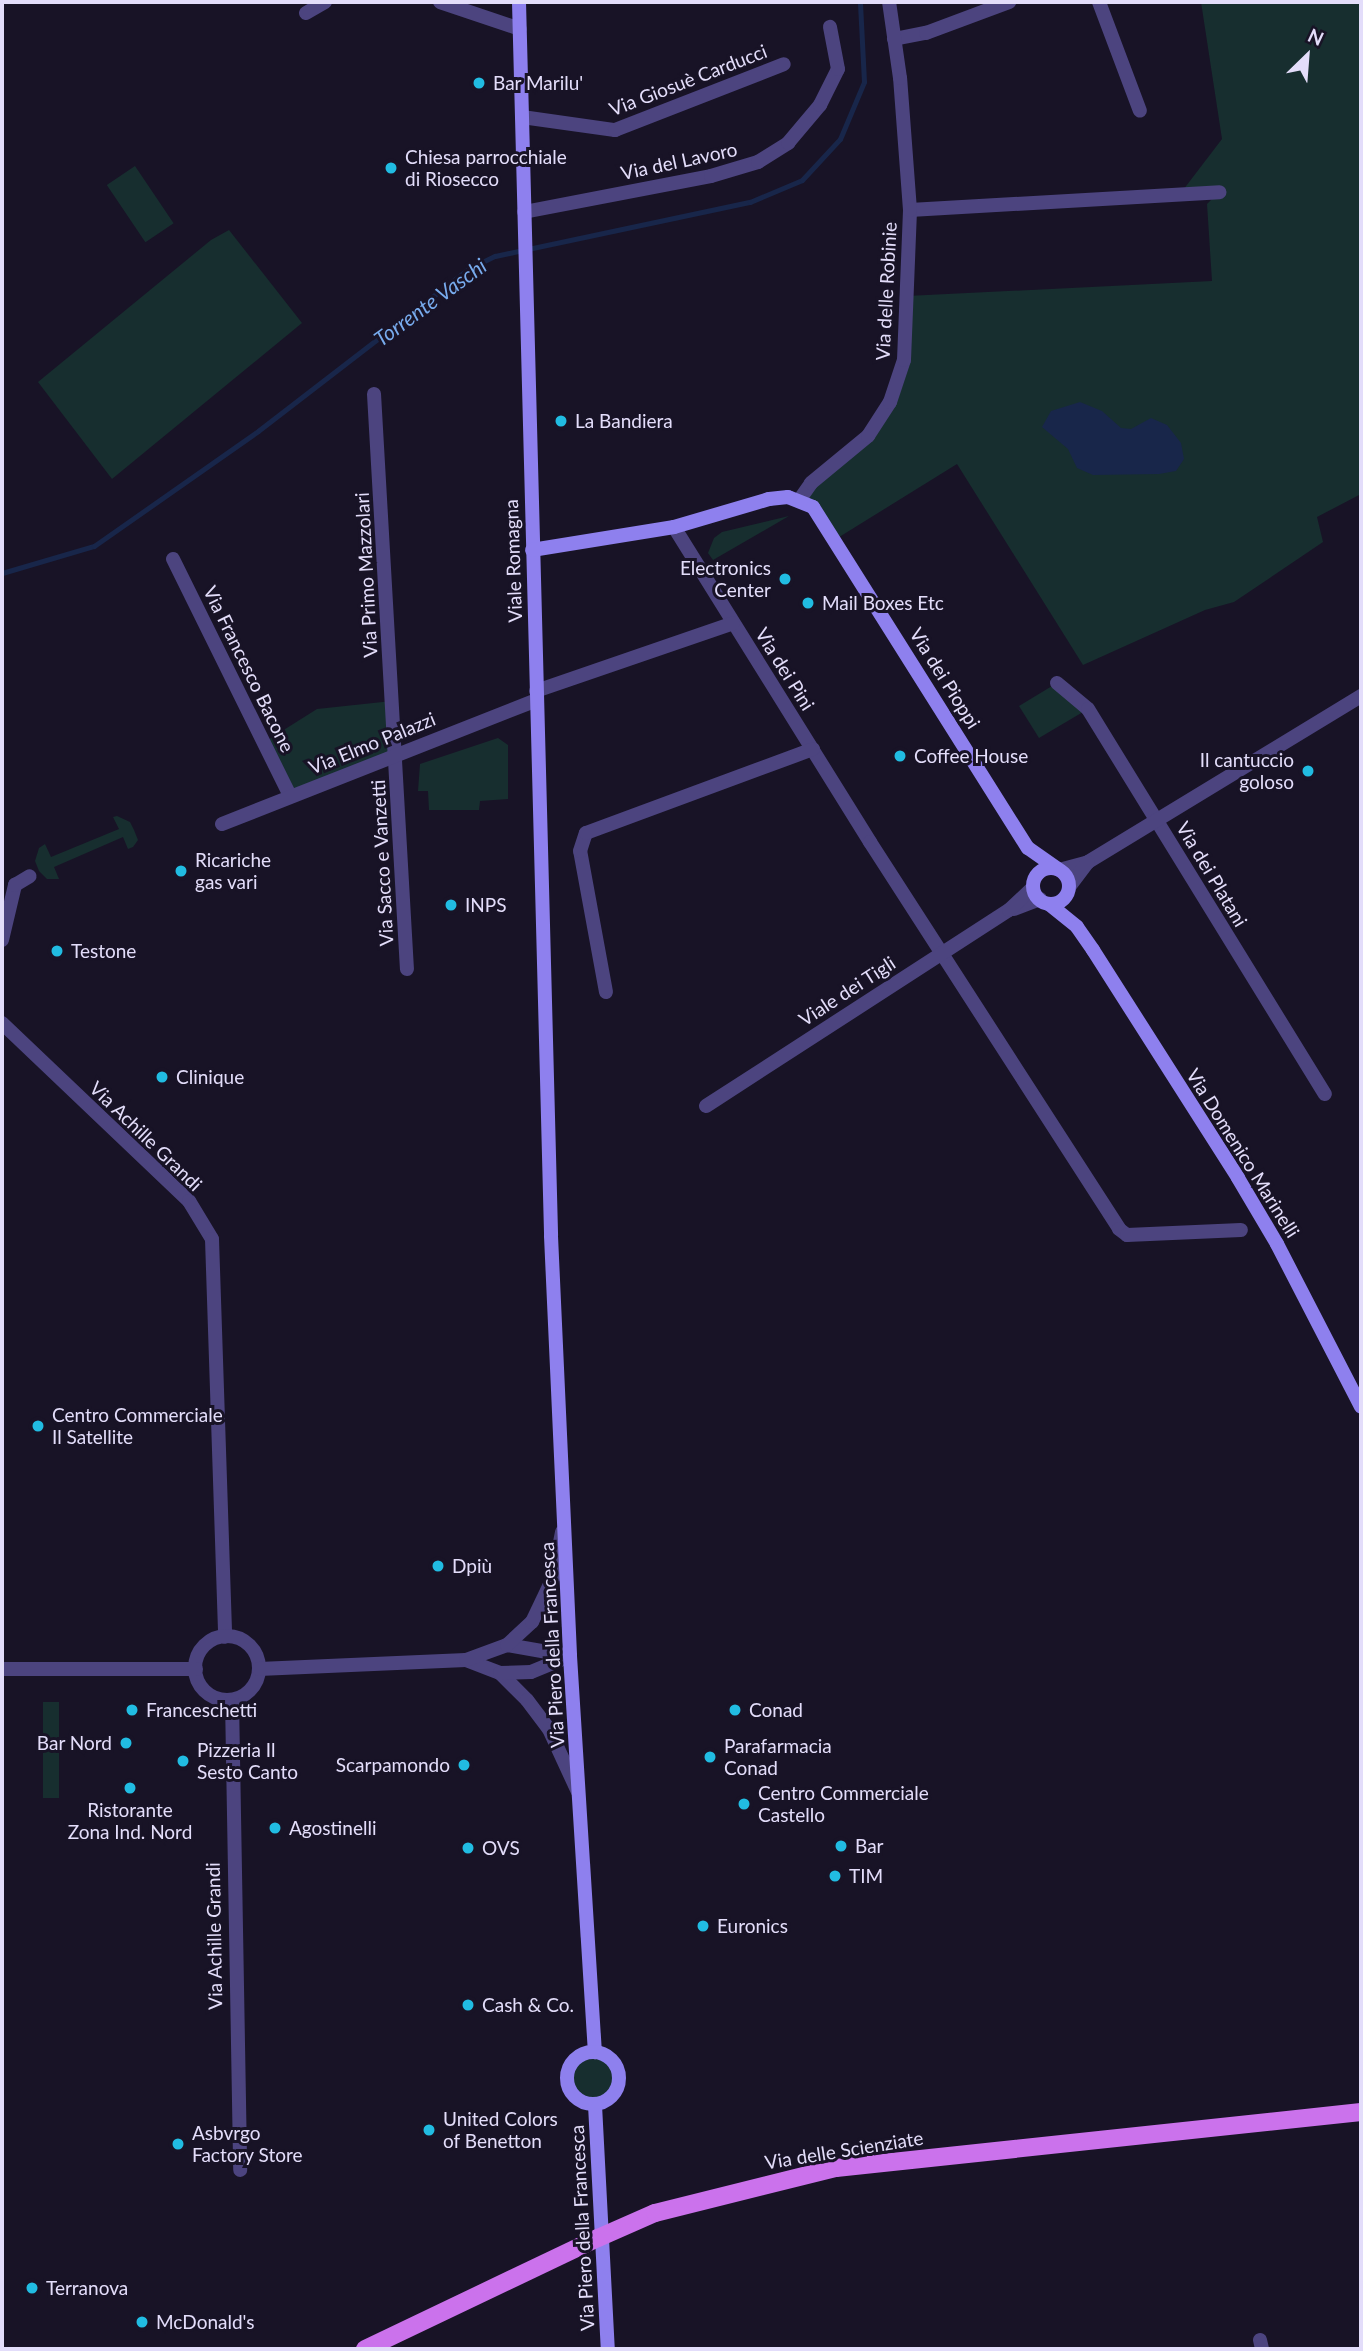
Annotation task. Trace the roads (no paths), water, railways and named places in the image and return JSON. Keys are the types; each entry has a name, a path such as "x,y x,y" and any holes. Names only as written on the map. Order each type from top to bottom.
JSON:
{"main road":[{"name":"Viale Romagna","path":"519,2 548,1120"},
{"path":"532,550 674,527 769,499 800,499"},
{"name":"Via dei Pioppi","path":"800,499 822,517 1028,848 1039,893"},
{"name":"Via dei Pioppi","path":"1028,848 1058,869"},
{"path":"1058,869 1069,889"},
{"name":"Viale dei Tigli","path":"1058,869 1041,870 1039,893 1061,901 1069,889"},
{"name":"Via Domenico Marinelli","path":"1069,889 1077,928"},
{"name":"Via Domenico Marinelli","path":"1039,893 1077,928 1278,1244 1361,1408"},
{"name":"Via Piero della Francesca","path":"548,1120 570,1656 595,2052"},
{"name":"Via Piero della Francesca","path":"595,2052 614,2061 620,2081 610,2098 595,2105 578,2100 567,2081 576,2059 595,2052"},
{"name":"Via Piero della Francesca","path":"595,2105 608,2349"},
{"name":"Via delle Scienziate","path":"365,2349 529,2268 655,2213 750,2186 836,2168 1361,2112"}],"street":[{"path":"306,13 326,2"},
{"path":"440,2 520,29"},
{"name":"Via delle Robinie","path":"800,499 811,483 868,436 890,402 904,360 910,210 889,2"},
{"path":"894,39 926,33 1009,2"},
{"path":"1099,2 1140,111"},
{"name":"Via del Lavoro","path":"524,212 758,162 788,143 820,105 838,69 830,27"},
{"name":"Via Giosuè Carducci","path":"522,117 615,130 784,64"},
{"path":"910,210 1219,192"},
{"name":"Via Primo Mazzolari","path":"374,394 395,754"},
{"name":"Via dei Pini","path":"674,527 940,952"},
{"name":"Via Francesco Bacone","path":"173,559 290,796"},
{"name":"Via Elmo Palazzi","path":"222,824 536,695 733,623"},
{"name":"Via dei Platani","path":"1057,683 1088,709 1325,1094"},
{"name":"Viale dei Tigli","path":"1058,869 1088,862 1361,696"},
{"path":"606,992 580,851 586,833 813,749"},
{"name":"Via Sacco e Vanzetti","path":"395,754 407,969"},
{"name":"Viale dei Tigli","path":"1069,889 1088,862"},
{"path":"2,940 15,885 30,876"},
{"name":"Viale dei Tigli","path":"706,1105 940,952 1039,893"},
{"path":"940,952 1119,1229 1127,1235 1241,1230"},
{"name":"Via Achille Grandi","path":"2,1023 189,1201 212,1239 225,1637"},
{"path":"259,1669 466,1660 508,1645 532,1622 553,1578 564,1519"},
{"path":"225,1637 253,1649 259,1669 248,1693 232,1700 211,1696 203,1688 195,1669 201,1651 225,1637"},
{"path":"508,1645 570,1656"},
{"path":"466,1660 500,1673 531,1672 570,1656"},
{"path":"2,1669 195,1669"},
{"path":"500,1673 549,1729 580,1797"},
{"name":"Via Achille Grandi","path":"232,1700 240,2170"}],"water":[{"path":"1080,402 1102,411 1121,428 1131,429 1151,418 1167,425 1181,443 1184,459 1176,471 1159,474 1093,475 1077,468 1068,449 1042,427 1051,411"}],"waterway":[{"name":"Torrente Vaschi","path":"2,573 94,546 258,431 468,269 495,256 750,202 802,180 840,139 864,82 860,2"}],"place":[{"name":"Bar Marilu'","path":"479,83"},
{"name":"Chiesa parrocchiale di Riosecco","path":"391,168"},
{"name":"La Bandiera","path":"561,421"},
{"name":"Electronics Center","path":"785,579"},
{"name":"Mail Boxes Etc","path":"808,603"},
{"name":"Coffee House","path":"900,756"},
{"name":"Il cantuccio goloso","path":"1308,771"},
{"name":"Ricariche gas vari","path":"181,871"},
{"name":"INPS","path":"451,905"},
{"name":"Testone","path":"57,951"},
{"name":"Clinique","path":"162,1077"},
{"name":"Centro Commerciale Il Satellite","path":"38,1426"},
{"name":"Dpiù","path":"438,1566"},
{"name":"Franceschetti","path":"132,1710"},
{"name":"Conad","path":"735,1710"},
{"name":"Bar Nord","path":"126,1743"},
{"name":"Parafarmacia Conad","path":"710,1757"},
{"name":"Pizzeria Il Sesto Canto","path":"183,1761"},
{"name":"Scarpamondo","path":"464,1765"},
{"name":"Ristorante Zona Ind. Nord","path":"130,1788"},
{"name":"Centro Commerciale Castello","path":"744,1804"},
{"name":"Agostinelli","path":"275,1828"},
{"name":"Bar","path":"841,1846"},
{"name":"OVS","path":"468,1848"},
{"name":"TIM","path":"835,1876"},
{"name":"Euronics","path":"703,1926"},
{"name":"Cash & Co.","path":"468,2005"},
{"name":"United Colors of Benetton","path":"429,2130"},
{"name":"Asbvrgo Factory Store","path":"178,2144"},
{"name":"Terranova","path":"32,2288"},
{"name":"McDonald's","path":"142,2322"}]}
